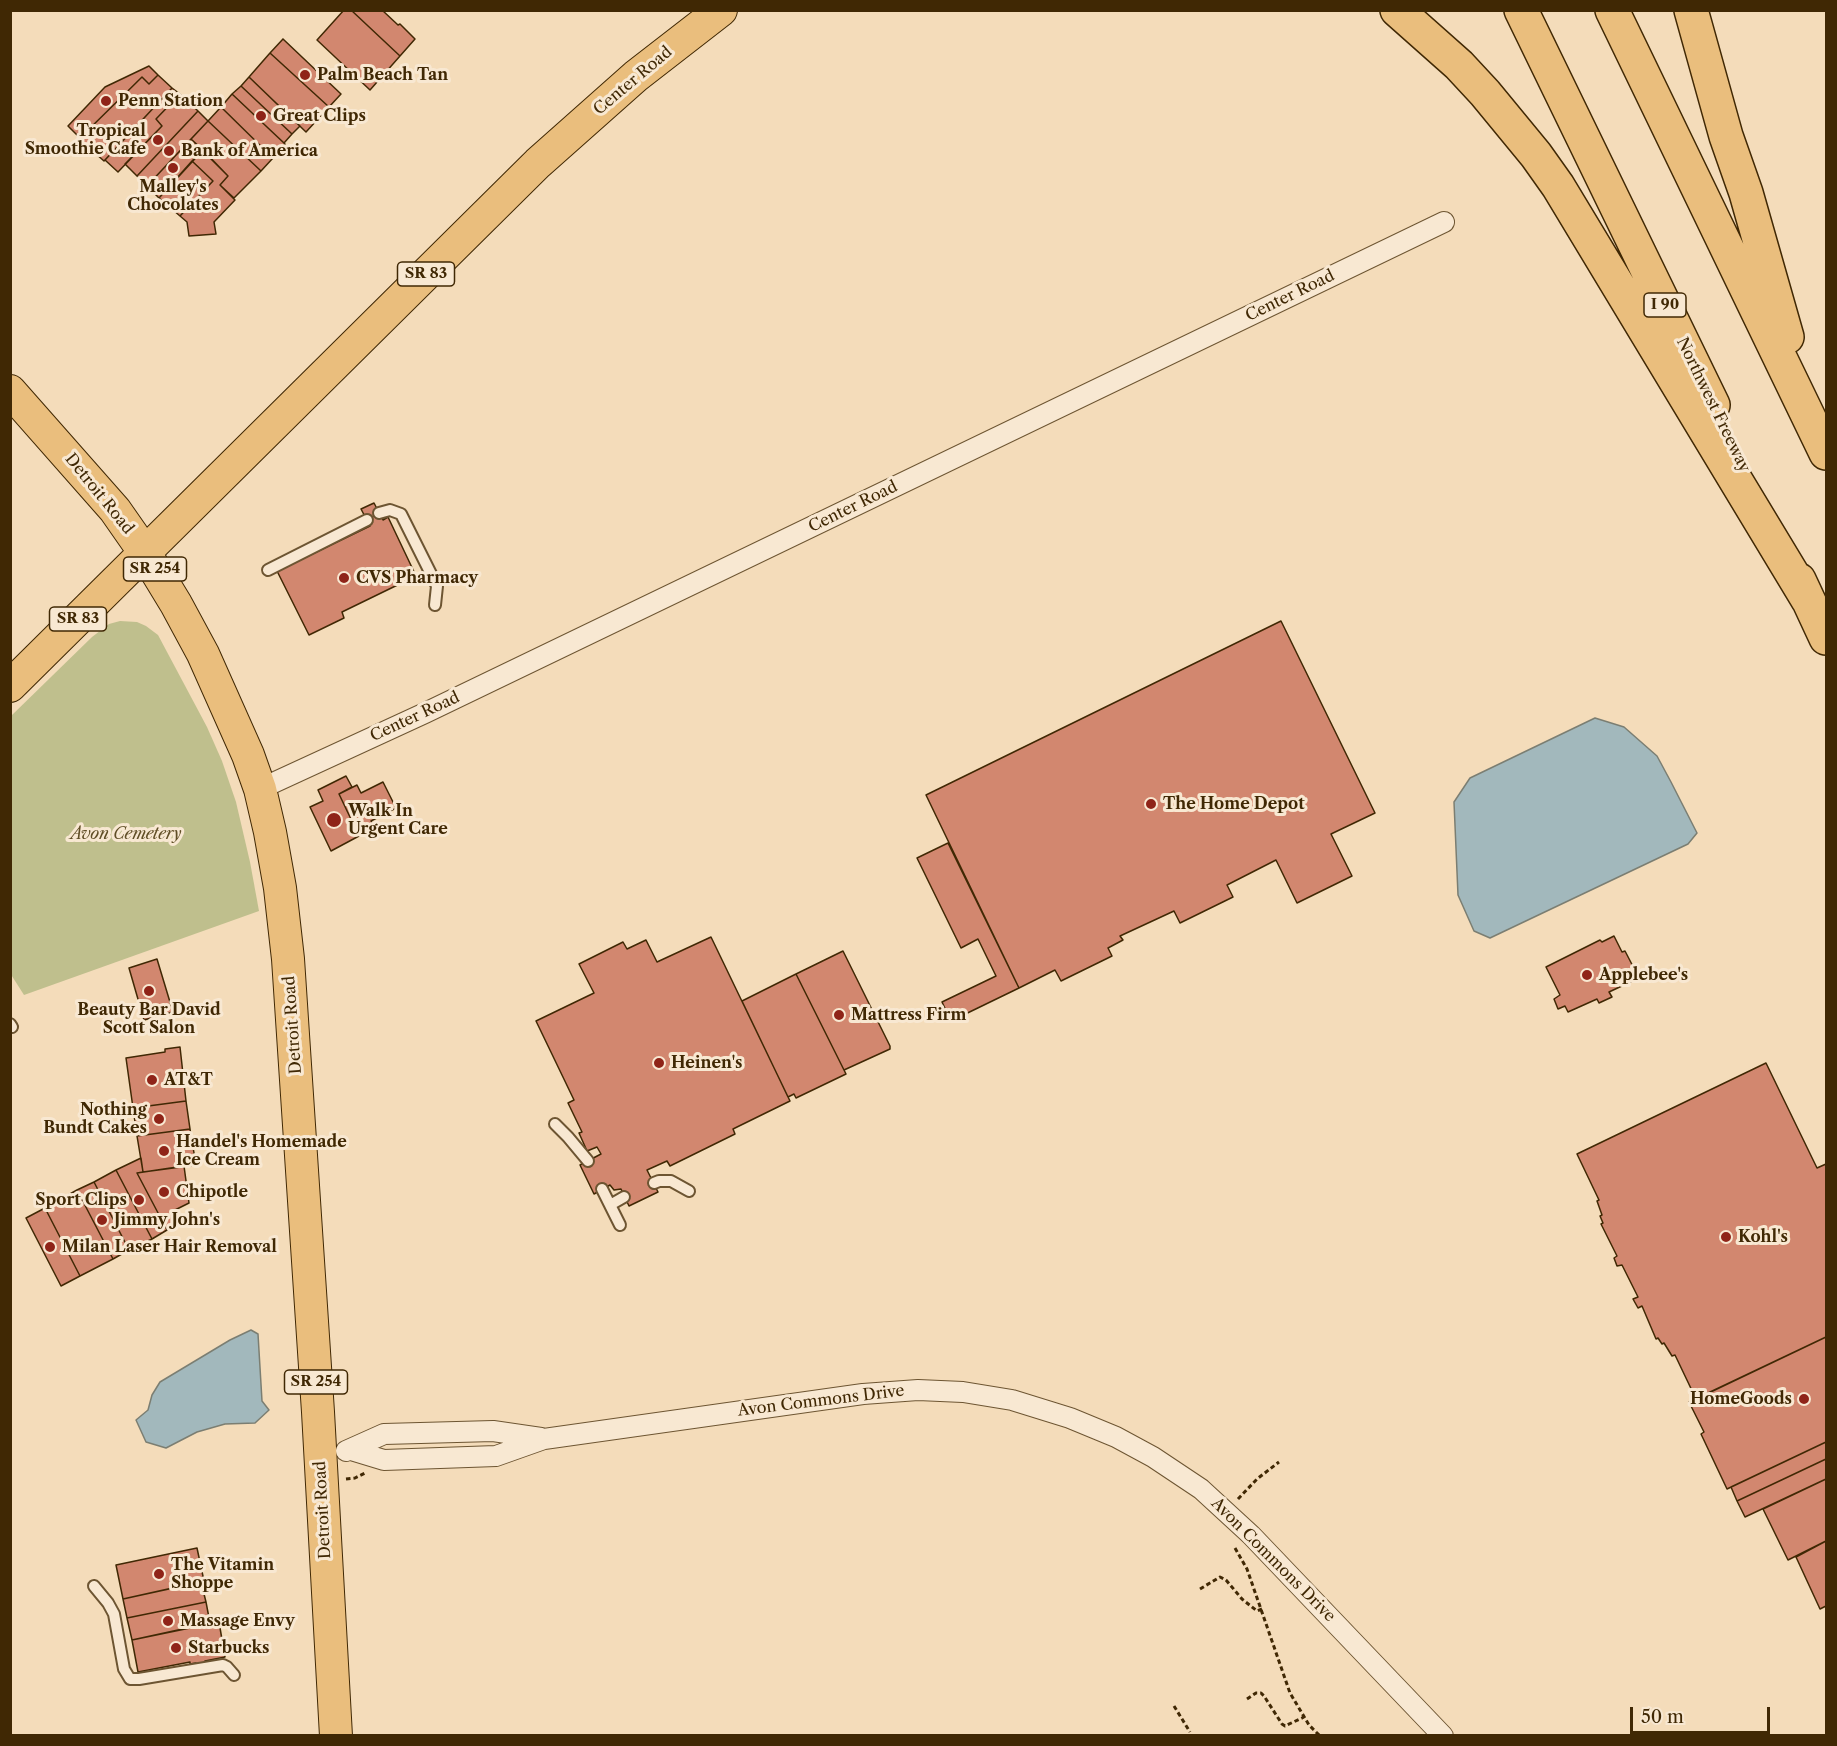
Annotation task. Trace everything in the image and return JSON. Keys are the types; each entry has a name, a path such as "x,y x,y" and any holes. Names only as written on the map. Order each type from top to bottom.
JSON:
{"highway":[{"path":"1397,10 1459,65 1485,93 1553,178 1808,600"},
{"name":"Northwest Freeway","path":"1521,10 1827,638"},
{"path":"1612,10 1827,453"},
{"path":"1690,10 1813,424"}],"main road":[{"name":"Center Road","path":"10,686 538,163 636,76 721,10"},
{"name":"Detroit Road","path":"10,391 115,510 145,553 203,654 248,755 260,789 276,862 288,959 336,1736"}],"street":[{"name":"Center Road","path":"260,789 425,713 1444,222"},
{"name":"Avon Commons Drive","path":"321,1467 351,1450 384,1460 496,1456 544,1439 863,1394 918,1390 963,1392 1012,1400 1070,1418 1116,1437 1201,1489 1298,1583 1443,1736"}],"lane":[{"path":"379,513 390,510 401,513 436,586 435,605"},
{"path":"268,570 367,520"},
{"path":"555,1124 588,1161"},
{"path":"654,1183 671,1181 689,1191"},
{"path":"602,1189 620,1225"},
{"path":"610,1205 624,1197"},
{"path":"94,1586 108,1602 114,1614 123,1669 130,1679 223,1665 234,1675"}],"path":[{"path":"1226,1512 1257,1479 1279,1462"},
{"path":"321,1467 356,1478 370,1471"},
{"path":"1233,1545 1247,1569 1290,1693 1309,1725 1320,1736"},
{"path":"1200,1589 1220,1577 1226,1580 1242,1599 1257,1611 1262,1610"},
{"path":"1247,1699 1256,1693 1264,1696 1281,1724 1285,1726 1304,1717"},
{"path":"1174,1706 1190,1732"}],"green space":[{"name":"Avon Cemetery","path":"120,621 137,622 158,635 207,727 236,802 259,911 24,995 10,973 11,716 92,637 109,624"}],"water":[{"path":"1595,718 1624,727 1657,756 1697,833 1688,844 1490,938 1474,931 1458,895 1454,802 1470,778"},
{"path":"251,1330 258,1334 262,1401 269,1410 255,1423 225,1424 197,1432 166,1448 146,1442 136,1420 148,1410 152,1395 160,1382"}],"building":[{"path":"344,10 351,10 400,56 370,90 317,40"},
{"path":"351,10 382,10 415,39 400,56"},
{"path":"283,39 341,94 329,107 270,53"},
{"path":"270,53 329,107 306,132 249,77"},
{"path":"149,66 158,75 149,84 142,77 80,138 68,126 105,87"},
{"path":"158,75 172,88 104,161 79,139 142,77 149,84"},
{"path":"249,77 300,126 292,134 241,86"},
{"path":"241,86 292,134 284,143 232,94"},
{"path":"172,88 180,94 156,119 162,126 118,172 105,160"},
{"path":"180,94 198,111 137,176 125,164 162,126 156,119"},
{"path":"232,94 285,144 273,158 221,107"},
{"path":"221,107 273,158 261,171 208,121"},
{"path":"198,111 208,121 147,186 137,176"},
{"path":"208,121 261,171 234,198 220,185 228,176 191,139"},
{"path":"191,139 203,150 159,198 147,186"},
{"path":"203,150 228,176 220,185 235,200 214,222 216,234 189,236 187,222 180,216 213,181 192,161"},
{"path":"192,161 213,181 180,216 159,198"},
{"path":"374,503 383,520 388,517 416,576 342,612 344,618 309,635 277,571 370,526 361,509"},
{"name":"The Home Depot","path":"1281,621 1375,813 1331,834 1352,876 1297,903 1276,860 1227,885 1233,897 1180,923 1174,911 1120,936 1123,940 1108,948 1112,956 1061,981 1055,970 1019,988 926,795"},
{"path":"346,776 352,787 339,794 359,836 331,851 310,807 323,801 318,790"},
{"path":"383,782 396,808 371,821 375,828 359,836 339,794 357,785 361,793"},
{"path":"948,843 1019,988 951,1021 942,1002 996,976 978,939 961,948 917,858"},
{"path":"1614,936 1639,978 1609,992 1612,997 1599,1003 1597,999 1568,1012 1565,1006 1558,1009 1554,999 1560,995 1546,967 1600,940 1602,942"},
{"path":"711,937 790,1101 733,1129 735,1134 670,1166 667,1161 647,1170 658,1192 629,1206 621,1189 614,1190 610,1185 594,1194 580,1165 601,1154 597,1147 587,1151 579,1133 582,1132 568,1103 574,1100 536,1021 594,993 579,964 623,942 627,949 646,940 657,962"},
{"path":"843,951 890,1046 890,1049 844,1070 796,974"},
{"path":"157,959 173,1012 144,1020 129,968"},
{"path":"796,974 846,1074 796,1098 794,1094 788,1097 742,1001"},
{"path":"180,1047 186,1101 133,1108 126,1058 165,1052 165,1049"},
{"path":"1766,1063 1817,1168 1826,1164 1826,1337 1696,1399 1675,1355 1672,1356 1664,1343 1656,1339 1642,1306 1638,1308 1633,1299 1638,1297 1622,1265 1617,1266 1614,1258 1617,1256 1601,1224 1603,1223 1600,1216 1602,1215 1597,1201 1599,1200 1577,1154"},
{"path":"186,1101 190,1129 137,1136 133,1108"},
{"path":"190,1129 196,1165 143,1172 137,1136"},
{"path":"141,1158 143,1172 137,1173 167,1230 152,1239 116,1170"},
{"path":"184,1166 189,1203 173,1211 180,1223 167,1230 137,1173"},
{"path":"116,1170 152,1239 129,1250 94,1182"},
{"path":"94,1182 129,1250 113,1259 77,1190"},
{"path":"77,1190 113,1259 80,1276 45,1208"},
{"path":"45,1208 80,1276 61,1286 26,1218"},
{"path":"1826,1337 1826,1442 1727,1489 1701,1434 1704,1432 1689,1402"},
{"path":"1826,1442 1826,1459 1737,1501 1731,1487"},
{"path":"1826,1459 1826,1479 1745,1517 1737,1501"},
{"path":"1826,1479 1826,1541 1788,1560 1763,1509"},
{"path":"1826,1541 1826,1606 1820,1609 1796,1557"},
{"path":"197,1548 204,1581 123,1599 116,1565"},
{"path":"201,1582 206,1602 127,1618 123,1599"},
{"path":"206,1602 210,1623 132,1640 127,1618"},
{"path":"219,1622 225,1657 205,1661 207,1667 197,1669 196,1663 190,1664 190,1662 138,1672 132,1640"}],"place":[{"name":"Palm Beach Tan","path":"305,75"},
{"name":"Penn Station","path":"106,101"},
{"name":"Great Clips","path":"261,116"},
{"name":"Tropical Smoothie Cafe","path":"158,140"},
{"name":"Bank of America","path":"169,151"},
{"name":"Malley's Chocolates","path":"173,168"},
{"name":"CVS Pharmacy","path":"344,578"},
{"name":"The Home Depot","path":"1151,804"},
{"name":"Walk In Urgent Care","path":"334,820"},
{"name":"Applebee's","path":"1587,975"},
{"name":"Beauty Bar David Scott Salon","path":"149,991"},
{"name":"Mattress Firm","path":"839,1015"},
{"name":"Heinen's","path":"659,1063"},
{"name":"AT&T","path":"152,1080"},
{"name":"Nothing Bundt Cakes","path":"159,1119"},
{"name":"Handel's Homemade Ice Cream","path":"164,1151"},
{"name":"Chipotle","path":"164,1192"},
{"name":"Sport Clips","path":"139,1200"},
{"name":"Jimmy John's","path":"102,1220"},
{"name":"Kohl's","path":"1726,1237"},
{"name":"Milan Laser Hair Removal","path":"50,1247"},
{"name":"HomeGoods","path":"1804,1399"},
{"name":"The Vitamin Shoppe","path":"159,1574"},
{"name":"Massage Envy","path":"168,1621"},
{"name":"Starbucks","path":"176,1648"}]}
